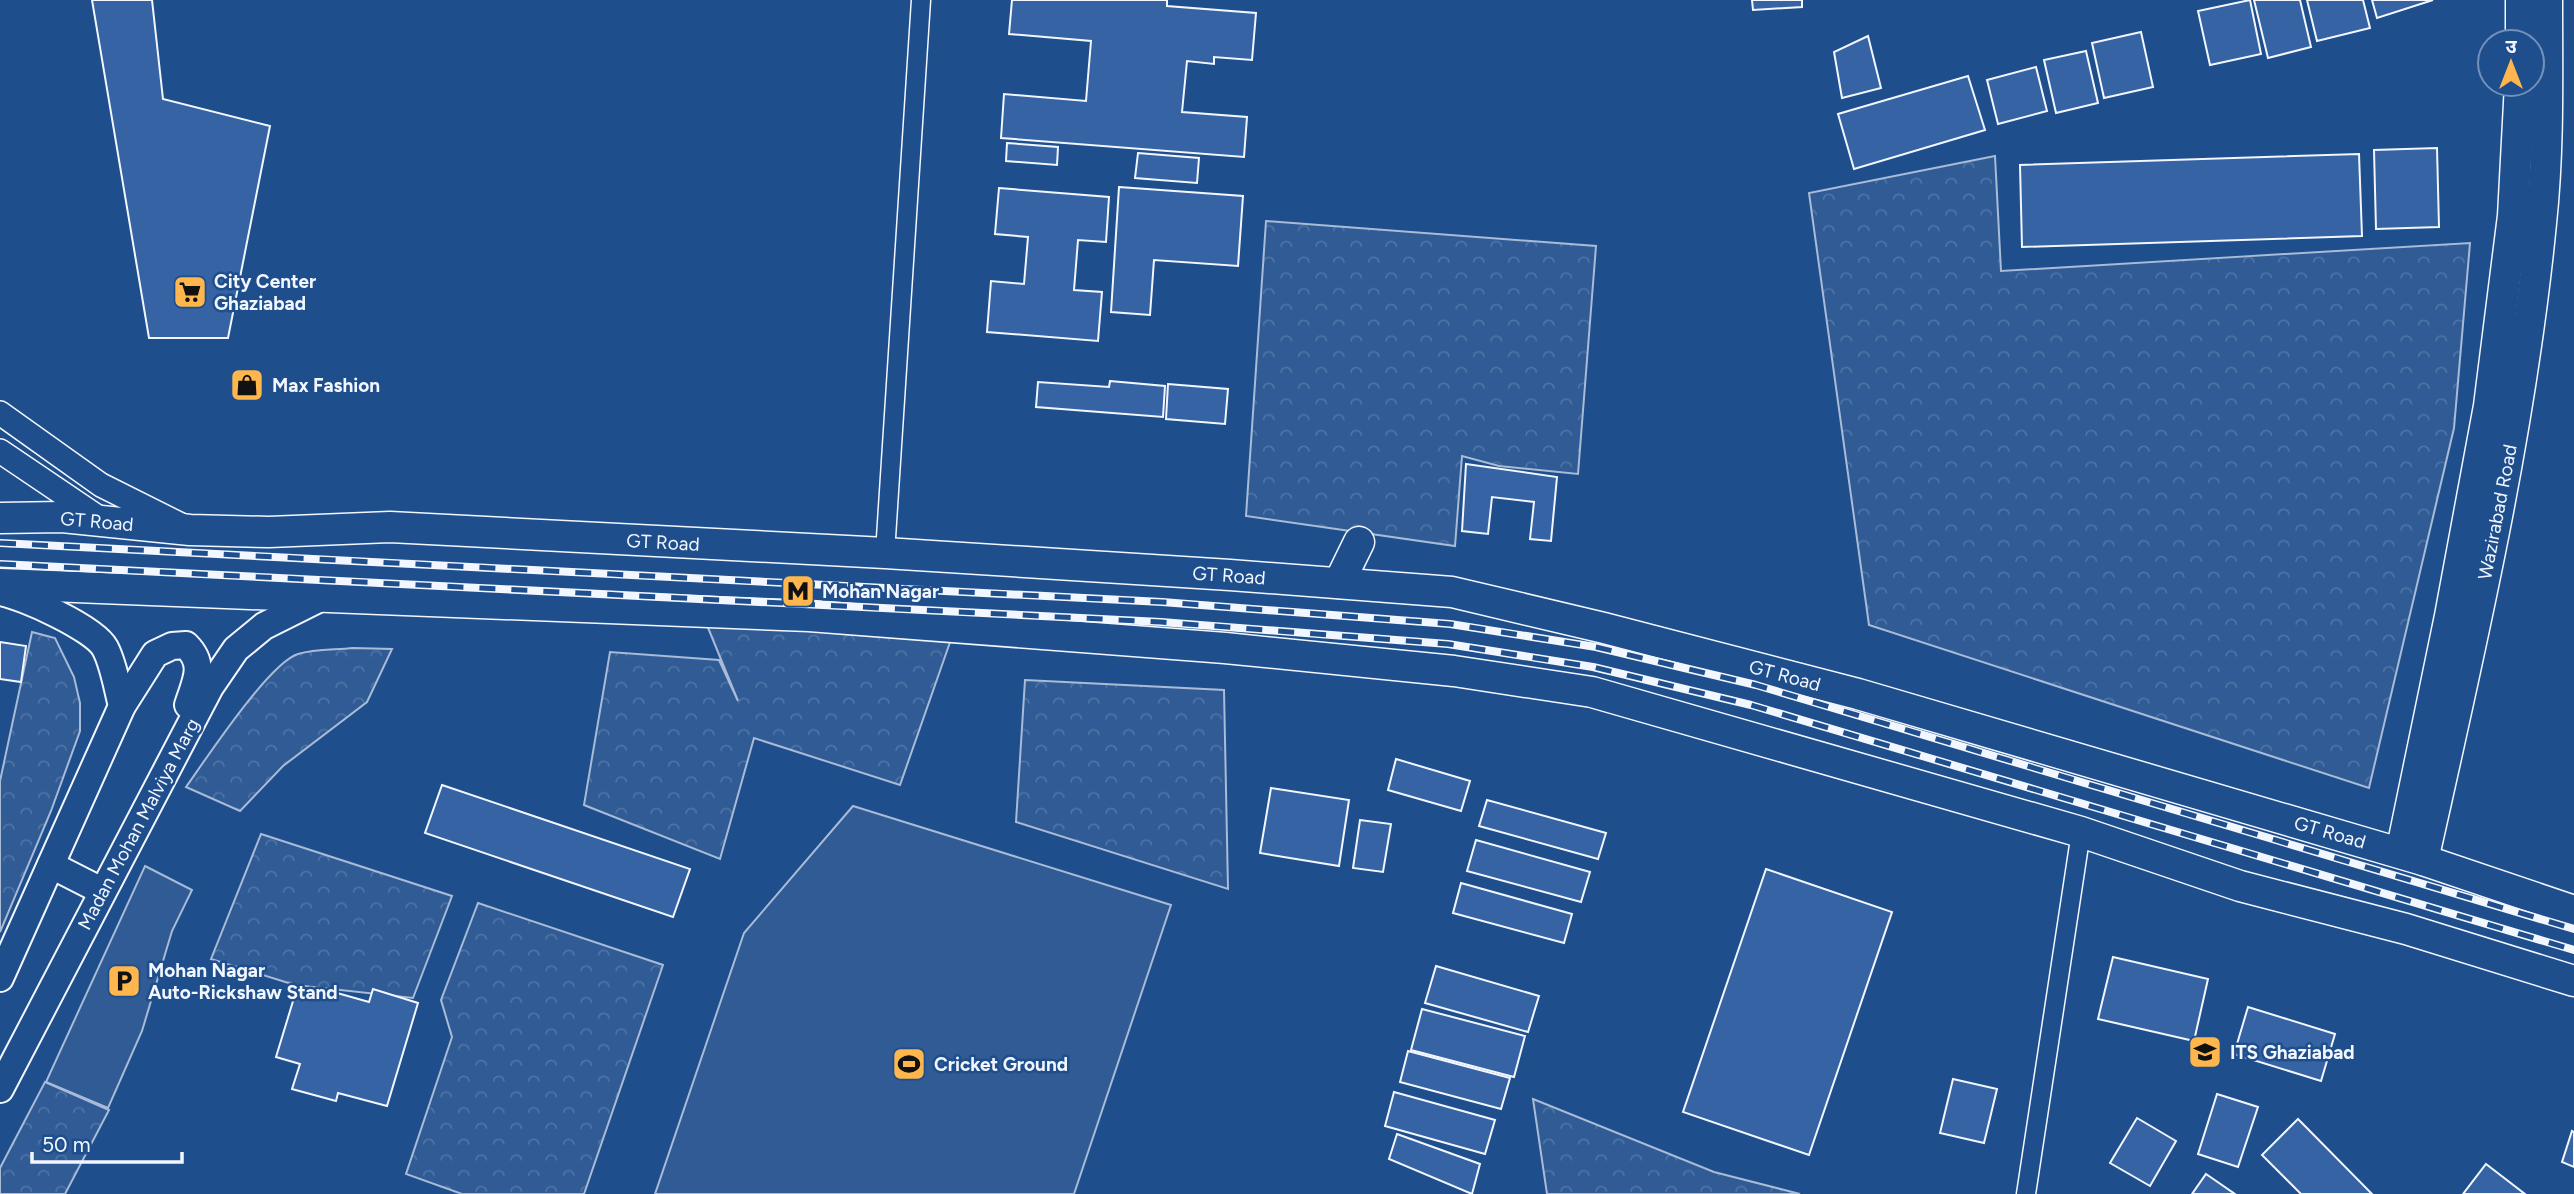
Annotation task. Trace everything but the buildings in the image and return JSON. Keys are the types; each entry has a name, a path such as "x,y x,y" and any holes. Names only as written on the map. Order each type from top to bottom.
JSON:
{"highway":[{"path":"2521,0 2521,28"},
{"name":"Wazirabad Road","path":"2412,857 2476,626 2515,419 2542,222 2547,0"},
{"name":"Wazirabad Road","path":"2412,857 2450,616 2489,406 2513,216 2519,98"},
{"name":"GT Road","path":"0,518 62,517 190,530 269,532 390,527 885,553 1452,592 1604,628 1858,694 2412,857"},
{"path":"1339,583 1359,542"},
{"path":"0,584 808,616 1225,648 1454,671 1592,692 2081,832 2239,886 2406,929 2574,981"},
{"path":"2412,857 2574,911"}],"main road":[{"path":"0,592 42,607 74,623 104,646 122,706"},
{"name":"Madan Mohan Malviya Marg","path":"0,1089 210,687 236,649 264,626 320,598"},
{"path":"0,978 122,706 155,654 172,646 186,645 197,656 198,673 169,763"},
{"path":"51,865 102,891"}],"street":[{"path":"885,553 921,0"},
{"path":"0,413 101,485 190,530"},
{"path":"0,451 104,522"},
{"path":"2026,1194 2081,832"}],"green space":[{"path":"1995,156 2001,271 2470,243 2454,428 2369,788 1869,625 1809,193"},
{"path":"1266,221 1596,246 1578,474 1499,466 1462,456 1455,546 1246,516"},
{"path":"702,613 955,628 900,785 754,738 720,859 584,805 610,652 719,660 738,701"},
{"path":"32,632 55,638 74,677 80,703 80,731 51,811 0,932 0,781"},
{"path":"353,648 392,649 367,702 283,766 240,811 186,787 239,713 286,661 305,652"},
{"path":"1025,680 1224,690 1228,889 1016,822"},
{"path":"261,834 452,896 413,998 295,985 211,959"},
{"path":"478,903 663,965 584,1194 462,1194 406,1174 452,1037 441,1000"},
{"path":"45,1082 109,1110 65,1194 0,1194 0,1168"},
{"path":"1533,1099 1714,1172 1800,1194 1547,1194"}],"shaded area":[{"name":"Cricket Ground","path":"853,806 1171,905 1074,1194 655,1194 744,933"},
{"name":"Mohan Nagar Auto-Rickshaw Stand","path":"145,866 192,890 172,931 142,1031 108,1108 46,1082"}],"railway":[{"path":"0,543 1162,602 1450,624 1596,647 1756,685 2574,929"},
{"path":"0,564 1161,622 1448,644 1593,667 1751,705 2574,950"}],"place":[{"name":"City Center Ghaziabad","path":"190,292"},
{"name":"Max Fashion","path":"247,385"},
{"name":"Mohan Nagar","path":"798,591"},
{"name":"Mohan Nagar Auto-Rickshaw Stand","path":"124,981"},
{"name":"ITS Ghaziabad","path":"2205,1052"},
{"name":"Cricket Ground","path":"909,1064"}]}
